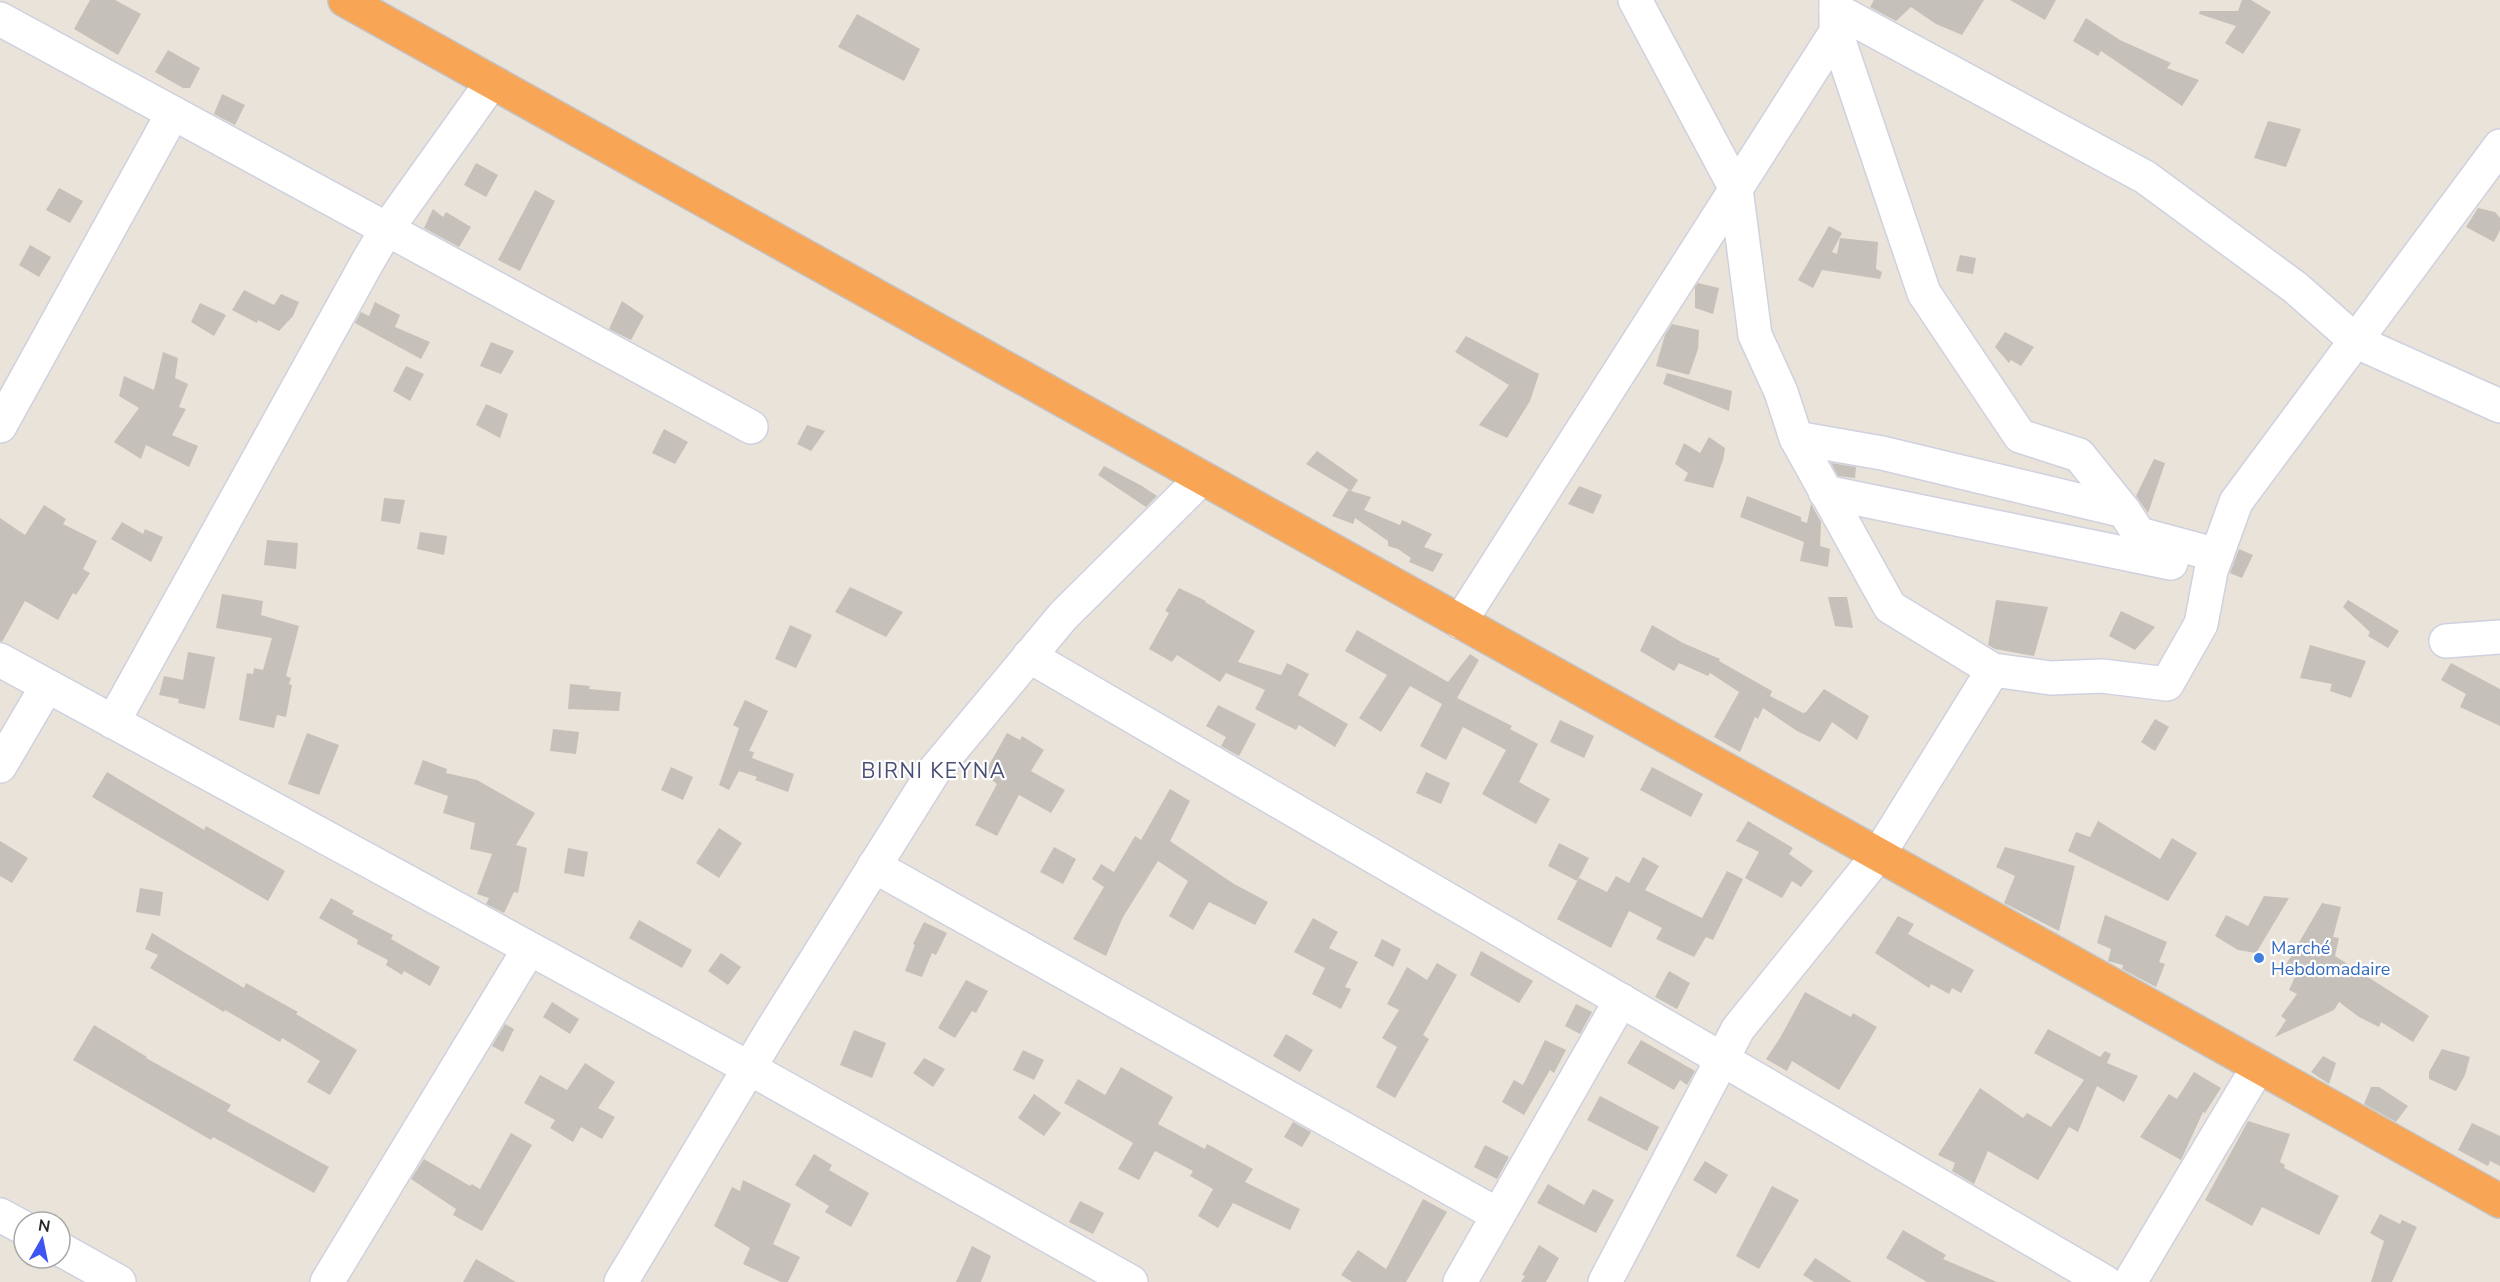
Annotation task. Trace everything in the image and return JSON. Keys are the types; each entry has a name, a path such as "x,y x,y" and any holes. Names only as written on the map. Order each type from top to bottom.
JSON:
{"highway":[{"path":"345,0 2500,1202"}],"street":[{"path":"1635,0 1736,189 1755,335 1781,392 1796,438 1890,607 1993,670 2051,678 2103,676 2167,684 2201,624 2214,563 2236,502 2500,146"},
{"path":"1460,622 1736,189 1836,14"},
{"path":"1836,14 2145,177 2296,288 2356,342 2500,406"},
{"path":"1836,14 1924,293 2020,436 2079,455 2124,511 2139,534 2214,563"},
{"path":"0,19 751,427"},
{"path":"113,722 387,229 492,82"},
{"path":"0,426 172,113"},
{"path":"1796,438 1882,453 2124,511"},
{"path":"621,1282 749,1068 934,771 1063,616 1202,478"},
{"path":"1825,492 2214,563"},
{"path":"2446,641 2500,637"},
{"path":"1029,656 2105,1282"},
{"path":"0,660 749,1068 1131,1282"},
{"path":"1610,1280 1738,1029 1879,854 1993,670"},
{"path":"0,766 47,686"},
{"path":"874,867 1498,1215"},
{"path":"327,1282 529,949"},
{"path":"1460,1282 1621,1000"},
{"path":"2130,1282 2258,1066"},
{"path":"72,1256 119,1282"}],"building":[{"path":"90,0 115,0 141,14 118,55 74,29"},
{"path":"1874,0 1984,0 1962,35 1936,24 1911,7 1896,21 1870,7"},
{"path":"2010,0 2056,0 2045,20"},
{"path":"2242,0 2251,0 2271,12 2243,54 2225,43 2236,26 2199,14 2200,11 2238,11"},
{"path":"857,14 920,49 904,81 838,47"},
{"path":"2086,18 2120,40 2171,63 2167,68 2199,80 2182,106 2101,51 2098,56 2073,41"},
{"path":"168,50 200,68 190,88 183,88 155,72"},
{"path":"222,94 245,105 235,125 214,114"},
{"path":"2268,121 2301,129 2286,167 2254,158"},
{"path":"476,163 498,175 486,197 464,185"},
{"path":"59,188 83,201 70,223 46,210"},
{"path":"535,190 555,201 520,271 498,260"},
{"path":"2478,208 2495,212 2500,218 2500,230 2494,242 2466,227"},
{"path":"433,209 443,217 446,212 471,227 459,247 424,228"},
{"path":"1829,226 1842,233 1832,252 1837,254 1840,238 1878,242 1876,269 1882,272 1880,279 1822,270 1813,288 1798,280"},
{"path":"30,245 51,257 39,277 19,265"},
{"path":"1960,255 1976,258 1973,274 1956,271"},
{"path":"1698,283 1719,288 1713,314 1695,308 1695,287"},
{"path":"244,290 274,305 281,294 299,302 293,316 279,331 232,310"},
{"path":"622,301 644,316 631,340 609,329"},
{"path":"375,302 400,315 395,327 430,342 421,359 355,323 361,312 369,316"},
{"path":"200,303 226,315 214,336 191,322"},
{"path":"1672,324 1699,330 1698,349 1689,375 1656,366 1665,335"},
{"path":"2005,332 2034,347 2021,366 2011,360 2009,363 1995,347"},
{"path":"1466,336 1539,374 1530,401 1507,438 1479,425 1509,385 1455,352"},
{"path":"491,342 514,351 501,374 480,366"},
{"path":"163,352 178,358 175,378 188,384 179,407 186,409 172,435 198,446 189,467 146,445 141,459 114,442 139,408 119,396 124,376 154,390"},
{"path":"406,366 424,374 410,401 393,391"},
{"path":"1667,373 1732,391 1729,411 1663,384"},
{"path":"486,404 508,414 500,438 476,425"},
{"path":"807,425 825,431 811,451 797,444"},
{"path":"664,429 688,442 675,464 652,453"},
{"path":"1709,437 1725,448 1713,488 1684,481 1688,473 1675,464 1684,443 1700,453"},
{"path":"1317,451 1358,480 1351,491 1306,464"},
{"path":"2154,459 2165,463 2148,513 2136,496"},
{"path":"1831,463 1856,467 1855,478 1838,476"},
{"path":"1104,466 1157,496 1146,507 1098,475"},
{"path":"1579,486 1602,495 1593,514 1568,504"},
{"path":"1348,490 1371,497 1364,510 1400,525 1402,520 1432,534 1424,547 1443,554 1433,572 1409,562 1411,558 1398,549 1388,546 1388,541 1355,518 1353,524 1332,516"},
{"path":"1747,496 1801,517 1801,521 1807,523 1811,504 1821,522 1820,546 1830,549 1828,567 1800,561 1804,542 1740,517"},
{"path":"384,498 405,500 400,524 381,521"},
{"path":"44,505 66,519 63,524 97,541 83,569 90,573 76,595 73,593 58,620 25,601 2,642 0,641 0,518 25,535"},
{"path":"122,522 143,534 145,529 163,537 151,562 111,539"},
{"path":"420,532 447,536 444,555 417,549"},
{"path":"267,540 298,543 296,569 264,565"},
{"path":"2239,549 2253,555 2242,578 2230,573"},
{"path":"850,587 903,612 886,637 835,612"},
{"path":"1179,588 1206,601 1255,631 1238,662 1281,675 1287,663 1309,674 1298,695 1348,724 1335,747 1299,725 1296,730 1255,709 1265,690 1226,673 1220,682 1177,655 1172,662 1149,649 1169,613 1165,611"},
{"path":"222,594 263,601 261,615 299,626 286,676 291,678 289,684 292,685 286,717 277,715 274,728 239,720 247,673 253,674 254,668 263,670 272,638 216,628"},
{"path":"1828,597 1847,597 1853,628 1835,626"},
{"path":"1996,600 2048,607 2034,656 1995,649 1988,645"},
{"path":"2348,600 2399,631 2388,648 2368,636 2370,632 2343,607"},
{"path":"2121,611 2155,627 2135,650 2109,636"},
{"path":"790,625 812,635 796,668 775,659"},
{"path":"1652,625 1683,643 1720,659 1719,661 1772,691 1770,696 1803,713 1824,689 1869,716 1857,740 1832,722 1820,742 1797,731 1763,708 1758,719 1755,717 1740,752 1714,737 1739,692 1710,673 1708,676 1679,663 1674,671 1640,651"},
{"path":"1357,630 1448,682 1470,654 1479,660 1457,698 1512,726 1510,729 1538,744 1519,782 1550,799 1536,824 1482,794 1506,750 1463,727 1446,760 1420,746 1442,704 1410,686 1381,732 1359,718 1387,675 1345,651"},
{"path":"2310,645 2366,661 2351,698 2330,691 2332,684 2300,678"},
{"path":"188,652 215,657 205,709 178,703 179,699 159,695 164,676 183,680"},
{"path":"2451,663 2500,689 2500,726 2460,707 2466,694 2441,680"},
{"path":"570,684 590,686 589,689 621,692 619,711 568,709"},
{"path":"745,700 768,711 749,751 754,752 752,758 794,774 788,792 755,780 757,777 739,771 729,790 719,785 739,728 733,725"},
{"path":"1218,705 1256,724 1239,756 1221,746 1226,737 1206,726"},
{"path":"2155,719 2169,727 2155,751 2141,742"},
{"path":"1560,720 1594,736 1584,758 1550,742"},
{"path":"553,729 579,732 576,754 550,751"},
{"path":"307,733 339,745 319,795 288,784"},
{"path":"1007,733 1020,740 1022,736 1044,750 1031,771 1065,790 1051,813 1019,795 997,836 975,825 997,784 984,774"},
{"path":"423,760 447,769 446,773 477,780 535,813 516,845 527,848 518,893 514,892 504,913 486,904 489,898 477,894 492,854 470,849 475,823 443,813 448,796 414,784"},
{"path":"671,767 693,777 683,800 661,790"},
{"path":"1652,767 1703,794 1691,817 1640,790"},
{"path":"107,772 204,830 206,826 285,871 268,901 92,797"},
{"path":"1426,772 1450,783 1441,804 1416,793"},
{"path":"1170,789 1190,801 1170,841 1234,884 1268,902 1255,925 1209,902 1193,930 1169,916 1188,881 1158,861 1123,917 1106,956 1073,939 1104,887 1092,879 1101,864 1114,872 1135,836 1141,840"},
{"path":"1748,821 1793,848 1789,854 1813,871 1801,887 1792,881 1782,898 1745,878 1759,852 1736,841"},
{"path":"2098,821 2160,859 2172,838 2197,853 2168,901 2068,851 2076,832 2090,837"},
{"path":"719,828 742,843 719,878 696,863"},
{"path":"0,841 28,858 12,883 0,876"},
{"path":"1559,843 1589,858 1577,881 1548,866"},
{"path":"1054,847 1076,859 1063,884 1040,872"},
{"path":"2005,847 2075,866 2059,931 2004,903 2015,876 1996,867"},
{"path":"568,848 588,852 584,877 564,873"},
{"path":"1643,857 1659,866 1645,890 1702,918 1727,871 1743,879 1713,940 1706,937 1694,957 1656,939 1662,928 1629,911 1611,948 1557,919 1579,878 1607,892 1616,876 1629,883"},
{"path":"140,888 163,892 160,916 136,912"},
{"path":"2264,896 2289,898 2256,953 2238,950 2215,936 2226,915 2248,926"},
{"path":"331,898 354,911 352,914 393,935 391,939 440,967 430,986 404,971 402,975 386,965 388,960 357,944 358,940 319,918"},
{"path":"2322,903 2341,907 2333,937 2339,938 2335,956 2429,1016 2413,1042 2381,1022 2379,1027 2359,1017 2339,1002 2334,1010 2275,1037 2286,1020 2281,1016 2297,994 2289,990 2295,977 2283,970"},
{"path":"2105,915 2167,942 2159,962 2165,964 2156,987 2122,969 2123,965 2108,961 2111,949 2097,943"},
{"path":"1898,916 1914,924 1908,934 1974,970 1961,993 1952,988 1949,994 1931,984 1929,988 1875,953"},
{"path":"1313,918 1338,932 1329,948 1358,962 1345,987 1351,989 1341,1009 1312,994 1325,968 1294,952"},
{"path":"639,920 692,950 682,968 629,938"},
{"path":"924,922 947,933 936,955 932,953 922,977 905,971 915,945 913,944"},
{"path":"152,933 244,988 246,983 298,1012 296,1014 357,1050 330,1095 307,1082 320,1061 282,1038 280,1042 225,1010 224,1012 150,968 158,955 145,949"},
{"path":"1382,939 1401,949 1393,967 1374,956"},
{"path":"1481,951 1533,981 1519,1003 1470,975"},
{"path":"721,953 741,967 728,985 708,971"},
{"path":"1437,963 1457,975 1423,1035 1429,1039 1395,1098 1376,1087 1397,1047 1382,1038 1399,1010 1387,1004 1407,967 1427,980"},
{"path":"1669,971 1690,983 1677,1009 1655,997"},
{"path":"966,980 988,991 976,1013 972,1011 955,1038 938,1028"},
{"path":"1805,992 1851,1017 1853,1013 1877,1027 1839,1090 1792,1061 1787,1071 1766,1059"},
{"path":"552,1002 579,1019 570,1034 543,1017"},
{"path":"1576,1004 1592,1012 1580,1034 1565,1026"},
{"path":"505,1024 514,1029 503,1052 492,1046"},
{"path":"94,1025 146,1058 231,1105 227,1111 329,1167 314,1193 213,1137 211,1140 73,1060"},
{"path":"2048,1029 2100,1057 2105,1051 2111,1054 2107,1063 2138,1076 2124,1102 2097,1086 2078,1132 2069,1127 2038,1180 1988,1151 1974,1184 1952,1171 1955,1163 1938,1155 1980,1088 2023,1118 2027,1113 2051,1127 2084,1080 2034,1053"},
{"path":"854,1030 886,1043 872,1078 840,1065"},
{"path":"1286,1034 1313,1050 1300,1072 1273,1056"},
{"path":"1545,1040 1566,1050 1554,1073 1550,1070 1524,1115 1502,1102 1514,1080 1523,1085"},
{"path":"1641,1040 1695,1071 1687,1085 1680,1080 1674,1090 1627,1063"},
{"path":"2442,1049 2470,1057 2465,1075 2456,1091 2429,1079 2429,1072"},
{"path":"1023,1050 1044,1060 1034,1080 1013,1070"},
{"path":"2323,1056 2336,1063 2329,1084 2311,1072"},
{"path":"924,1058 945,1069 933,1087 913,1073"},
{"path":"585,1063 615,1082 598,1108 615,1117 602,1139 581,1127 573,1142 550,1128 555,1120 524,1103 540,1075 567,1090"},
{"path":"1121,1067 1173,1097 1158,1124 1205,1149 1207,1144 1253,1169 1245,1182 1300,1209 1290,1230 1233,1203 1218,1228 1198,1216 1213,1189 1190,1176 1193,1171 1155,1151 1139,1180 1118,1169 1133,1143 1064,1103 1078,1079 1105,1095"},
{"path":"2194,1072 2221,1088 2205,1113 2203,1112 2181,1160 2140,1137 2169,1094 2177,1099"},
{"path":"2371,1087 2379,1087 2408,1106 2396,1122 2364,1104"},
{"path":"1034,1094 1061,1113 1044,1136 1018,1118"},
{"path":"1600,1096 1659,1127 1647,1151 1587,1120"},
{"path":"2248,1121 2290,1134 2280,1162 2285,1165 2284,1168 2339,1196 2319,1235 2262,1207 2252,1226 2205,1200"},
{"path":"1293,1122 1311,1132 1302,1147 1284,1137"},
{"path":"2472,1123 2500,1136 2500,1166 2490,1161 2488,1166 2458,1150"},
{"path":"511,1133 532,1145 482,1231 453,1215 456,1209 411,1179 424,1159 470,1186 472,1184 480,1189"},
{"path":"1485,1145 1509,1157 1497,1179 1474,1167"},
{"path":"814,1154 832,1165 829,1170 869,1193 851,1227 825,1212 829,1206 795,1185"},
{"path":"1705,1161 1728,1175 1716,1194 1693,1180"},
{"path":"743,1180 791,1204 773,1244 800,1257 788,1282 781,1282 743,1264 750,1248 714,1226 732,1187 740,1191"},
{"path":"1548,1184 1584,1205 1593,1189 1614,1200 1596,1233 1537,1203"},
{"path":"1772,1186 1799,1200 1759,1269 1736,1256"},
{"path":"1423,1199 1447,1212 1406,1282 1352,1282 1341,1275 1358,1250 1386,1269"},
{"path":"1080,1201 1104,1213 1093,1234 1069,1222"},
{"path":"2380,1214 2400,1224 2402,1220 2417,1227 2392,1282 2371,1282 2384,1241 2370,1233"},
{"path":"1903,1230 1946,1255 1943,1259 1997,1282 1927,1282 1886,1258"},
{"path":"1539,1245 1559,1258 1546,1282 1521,1282 1525,1276 1522,1275"},
{"path":"972,1246 991,1256 981,1282 956,1282"},
{"path":"1815,1258 1852,1282 1814,1282 1803,1275"},
{"path":"476,1259 516,1282 463,1282"}],"place":[{"name":"Marché Hebdomadaire","path":"2259,958"}],"district":[{"name":"BIRNI KEYNA","path":"934,771"}]}
